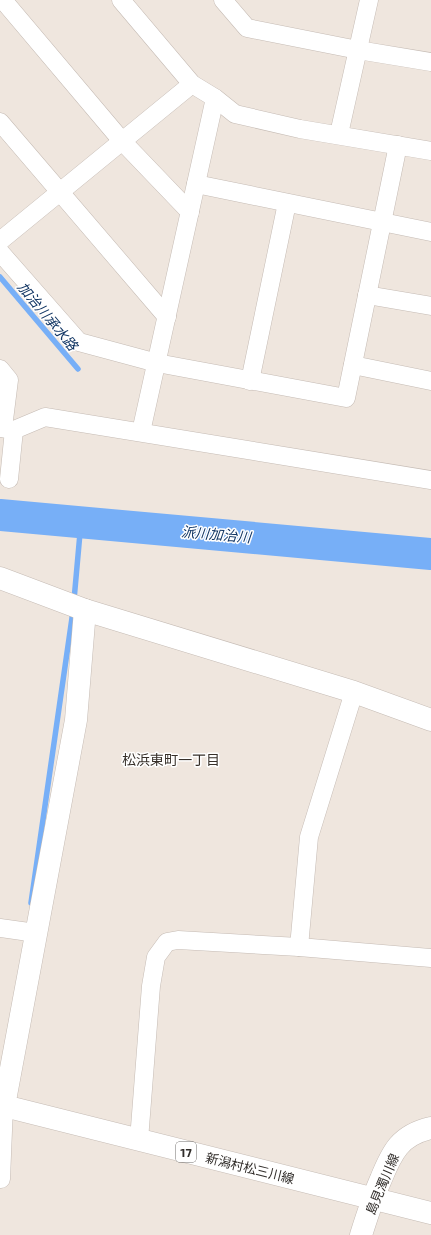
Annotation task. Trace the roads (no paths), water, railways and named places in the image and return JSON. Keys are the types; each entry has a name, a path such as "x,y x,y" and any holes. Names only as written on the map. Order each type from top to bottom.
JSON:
{"street":[{"path":"3,0 122,141 190,212"},
{"path":"121,0 192,84 215,98 235,114 300,129 338,134 431,151"},
{"path":"223,0 247,28 358,50 431,62"},
{"path":"338,134 369,0"},
{"path":"0,241 192,84"},
{"path":"141,432 215,98"},
{"path":"0,122 167,317"},
{"path":"0,252 79,342 157,364 346,398 398,145"},
{"path":"196,184 431,232"},
{"path":"250,381 287,203"},
{"path":"367,295 431,306"},
{"path":"353,365 431,381"},
{"path":"0,369 9,380 4,394 9,479"},
{"path":"6,429 45,417 431,480"},
{"path":"0,578 84,610 354,692 431,720"},
{"path":"0,1179 2,1179 2,1105 76,720 84,610"},
{"path":"299,947 309,837 354,692"},
{"path":"0,928 36,933"},
{"path":"139,1140 151,986 156,957 167,942 178,940 299,947 431,958"},
{"name":"新潟村松三川線","path":"2,1105 431,1213"},
{"name":"島見濁川線","path":"361,1235 373,1198 390,1157 407,1138 418,1132 431,1128"}],"waterway":[{"name":"加治川承水路","path":"0,277 78,369"},
{"name":"派川加治川","path":"0,515 431,554"},
{"path":"74,600 81,522"},
{"path":"31,903 73,611"}],"district":[{"name":"松浜東町一丁目","path":"171,759"}]}
